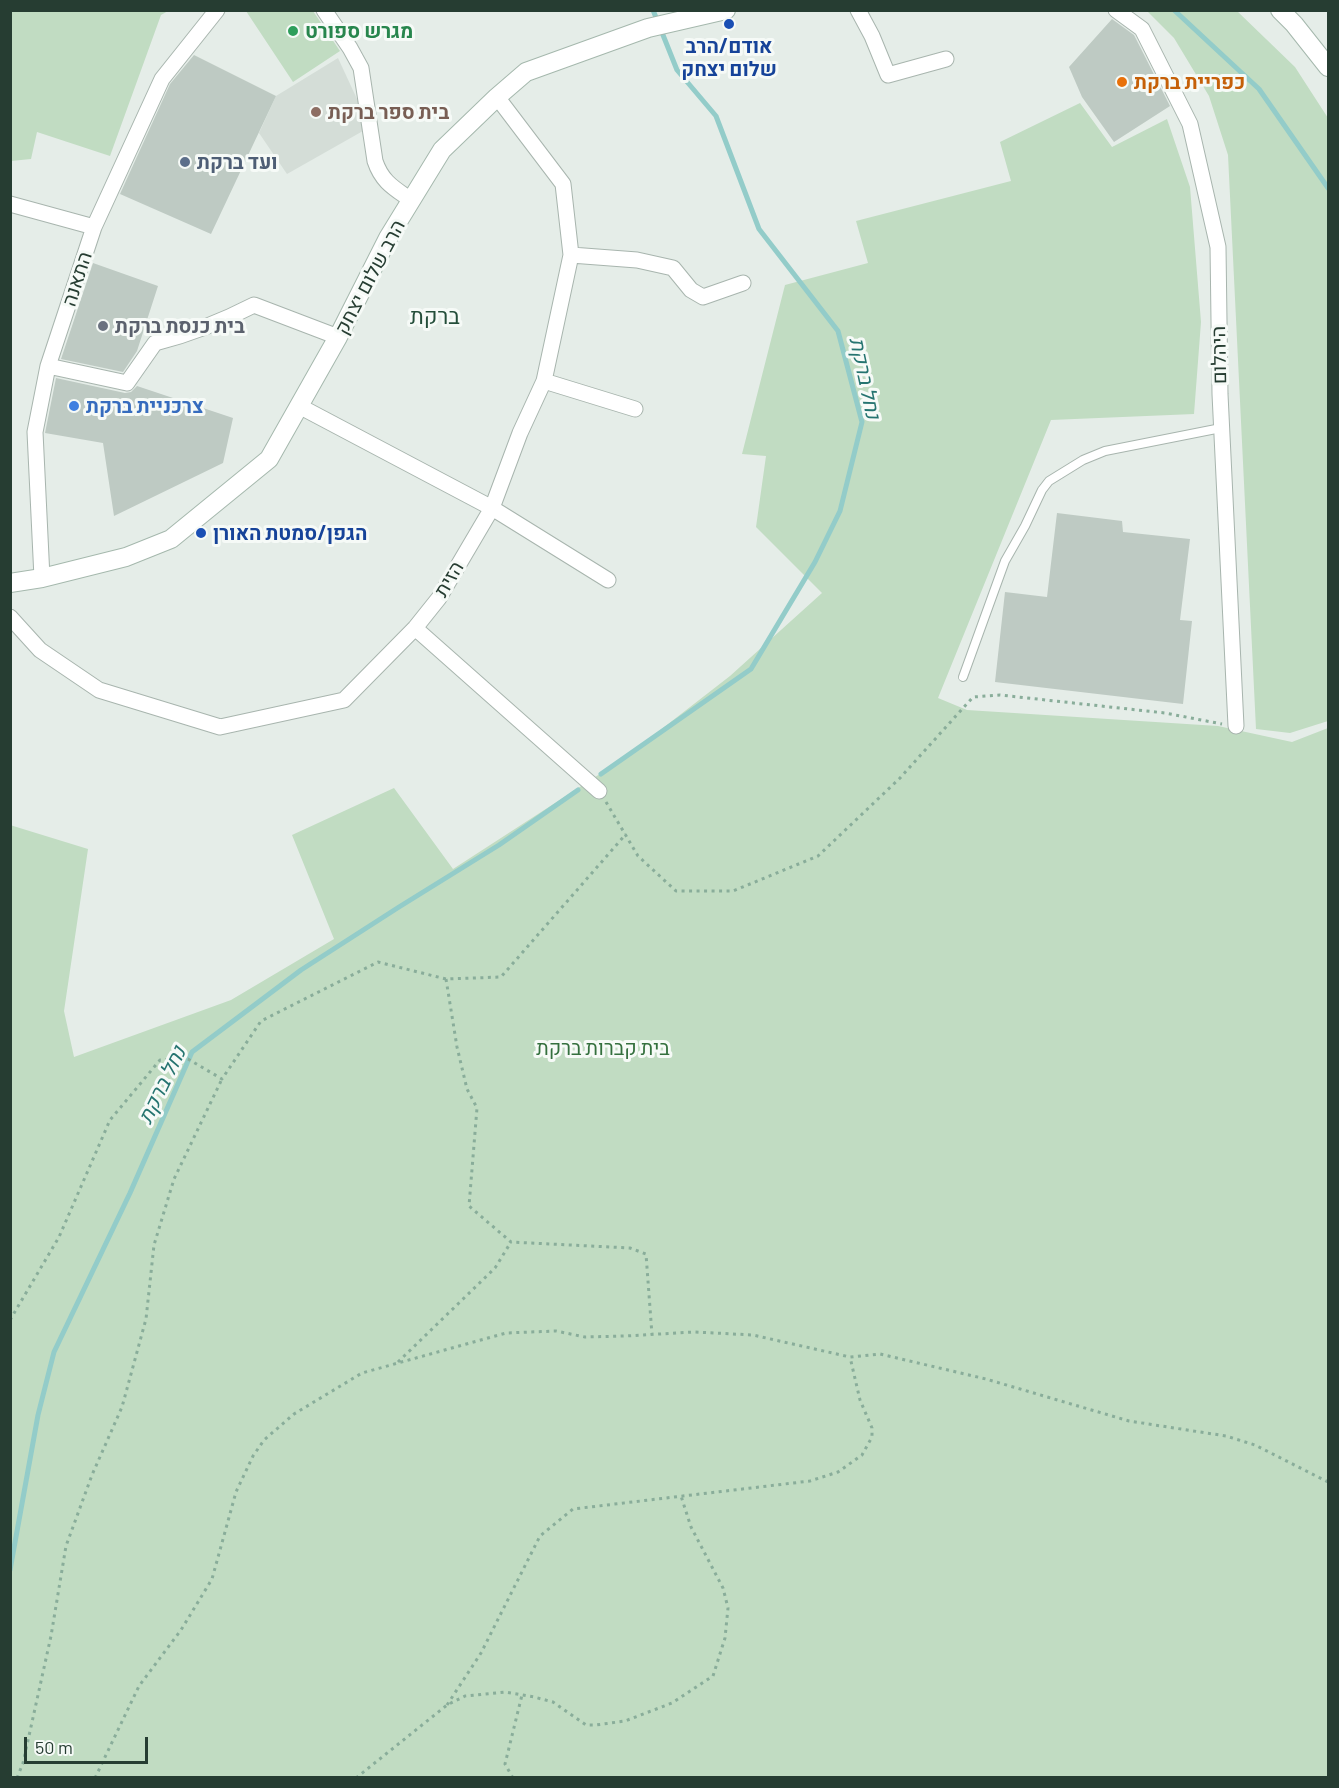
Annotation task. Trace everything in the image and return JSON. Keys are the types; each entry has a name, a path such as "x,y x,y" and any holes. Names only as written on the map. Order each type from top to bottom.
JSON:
{"street":[{"name":"התאנה","path":"42,578 35,432 48,366 94,227 162,79 217,10"},
{"path":"324,10 361,68 375,161 379,173 389,185 411,200"},
{"name":"הרב שלום יצחק","path":"10,583 42,578 126,557 171,539 269,459 338,337 388,238 442,150 526,72 648,28 726,10"},
{"path":"858,10 872,36 888,75 946,59"},
{"name":"היהלום","path":"1116,10 1142,29 1190,124 1218,247 1221,428 1236,726"},
{"path":"1280,10 1329,67"},
{"name":"הזית","path":"10,617 40,650 99,690 220,727 344,700 415,628 439,598 492,508 520,433 544,381 571,255 563,184 497,97"},
{"path":"10,204 94,227"},
{"path":"571,255 637,260 673,268 691,290 703,297 743,283"},
{"path":"48,366 127,383 155,343 189,334 254,306 338,337"},
{"path":"544,381 635,409"},
{"path":"299,406 492,508 608,580"},
{"path":"415,628 599,791"}],"lane":[{"path":"963,677 1005,561 1042,489 1049,481 1083,460 1105,451 1221,428"}],"path":[{"path":"599,791 638,856 676,891 733,891 818,856 900,778 973,697 1000,695 1165,712 1236,726"},
{"path":"17,1778 51,1635 66,1546 92,1475 122,1407 146,1319 154,1245 174,1179 222,1079 261,1021 378,962 446,979 501,977 626,834"},
{"path":"446,979 457,1047 467,1089 477,1108 469,1206 511,1242 630,1248 646,1254 652,1335"},
{"path":"10,1320 58,1237 110,1119 160,1060 189,1059 222,1079"},
{"path":"396,1363 495,1268 511,1242"},
{"path":"95,1778 139,1686 181,1630 212,1579 236,1492 253,1456 264,1440 294,1414 363,1373 506,1333 556,1331 585,1336 694,1332 753,1335 850,1357 880,1354 986,1379 1129,1422 1227,1436 1255,1445 1329,1482"},
{"path":"447,1705 481,1653 540,1536 573,1509 810,1481 838,1472 862,1455 872,1437 872,1428 860,1401 850,1357"},
{"path":"356,1778 447,1705 465,1696 505,1692 522,1695 553,1702 586,1725 596,1725 626,1721 672,1703 713,1676 725,1638 728,1608 723,1588 691,1527 681,1496"},
{"path":"513,1778 505,1764 522,1695"}],"shaded area":[{"name":"בית ספר ברקת","path":"338,58 370,127 287,174 259,133 276,96"}],"green space":[{"path":"11,10 168,11 161,15 110,156 37,132 31,159 11,161"},
{"name":"מגרש ספורט","path":"246,11 313,11 340,51 293,82"},
{"path":"1147,11 1237,11 1295,67 1328,118 1328,721 1290,733 1256,729 1228,155 1209,96 1174,38"},
{"name":"בית קברות ברקת","path":"1080,103 1112,147 1167,119 1190,187 1201,322 1194,414 1051,420 938,698 967,710 1218,726 1292,742 1328,728 1328,1777 11,1777 10,825 88,849 64,1011 74,1057 231,1000 334,939 292,835 394,788 453,869 623,759 730,676 822,593 756,527 766,456 742,454 785,285 868,263 856,221 1011,181 1000,142"}],"building":[{"name":"כפריית ברקת","path":"1112,19 1134,35 1170,106 1114,142 1082,97 1069,67"},
{"name":"ועד ברקת","path":"194,55 276,96 211,234 120,194 170,84"},
{"name":"בית כנסת ברקת","path":"93,263 158,286 137,351 123,372 61,359"},
{"path":"56,378 125,393 131,392 137,386 233,418 223,463 114,516 103,443 45,433"},
{"path":"1057,513 1122,521 1123,532 1190,539 1180,620 1192,621 1183,704 995,682 1005,592 1047,597"}],"waterway":[{"name":"נחל ברקת","path":"601,774 751,669 815,562 840,511 862,422 838,331 759,229 716,116 677,70 653,10"},
{"path":"1174,10 1259,89 1328,188"},
{"name":"נחל ברקת","path":"10,1570 38,1415 54,1352 130,1193 192,1052 301,970 499,845 578,790"}],"place":[{"name":"אודם/הרב שלום יצחק","path":"729,24"},
{"name":"מגרש ספורט","path":"293,31"},
{"name":"כפריית ברקת","path":"1122,82"},
{"name":"בית ספר ברקת","path":"316,112"},
{"name":"ועד ברקת","path":"185,162"},
{"name":"בית כנסת ברקת","path":"103,326"},
{"name":"צרכניית ברקת","path":"74,406"},
{"name":"הגפן/סמטת האורן","path":"201,533"}],"district":[{"name":"ברקת","path":"435,317"}]}
